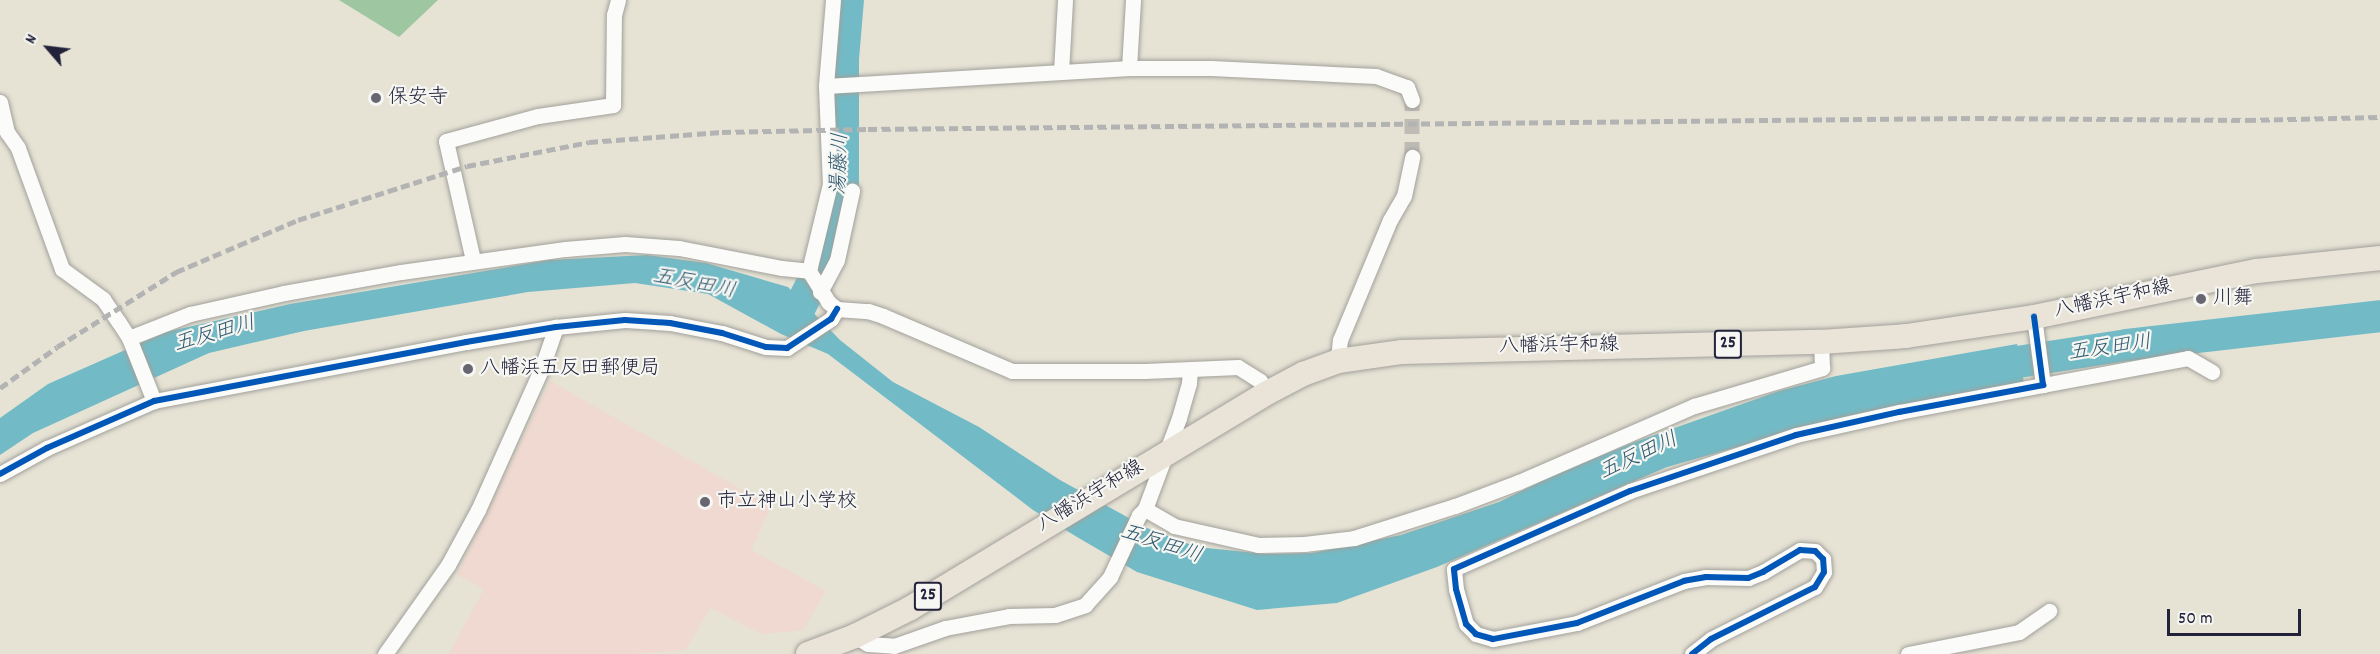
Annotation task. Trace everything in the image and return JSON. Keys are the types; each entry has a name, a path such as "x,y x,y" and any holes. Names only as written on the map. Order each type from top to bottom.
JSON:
{"main road":[{"name":"八幡浜宇和線","path":"808,654 855,636 909,609 1102,490 1267,393 1303,374 1338,362 1413,351 1821,342 2036,325 2257,271 2380,258"}],"street":[{"path":"473,260 446,141 538,116 613,105 614,15 618,0"},
{"path":"814,282 830,184 833,0"},
{"path":"1061,72 1065,0"},
{"path":"1129,68 1133,0"},
{"path":"830,86 1129,68 1211,68 1376,76 1407,87 1412,100"},
{"path":"0,102 7,132 18,148 62,269 103,299 130,340 151,395"},
{"path":"1338,362 1340,340 1390,220 1404,196 1412,157"},
{"path":"814,282 837,260 852,191"},
{"path":"130,340 201,312 284,293 473,260 626,244 679,248 782,268 814,282 834,314"},
{"path":"0,474 151,395 556,327 636,321 670,322 722,333 766,347 787,348 834,314 868,311 1012,371 1039,373 1238,367 1260,381 1267,393"},
{"path":"2036,325 2043,382"},
{"path":"385,654 448,565 478,510 541,370 556,327"},
{"path":"1142,512 1174,526 1258,545 1304,544 1354,538 1455,506 1519,482 1694,406 1822,368 1821,342"},
{"path":"1692,654 1711,639 1815,587 1824,572 1823,560 1815,551 1800,550 1763,572 1748,578 1706,577 1684,581 1577,623 1492,639 1476,634 1466,624 1456,589 1454,569 1630,491 1796,435 2043,382 2188,358 2212,372"},
{"path":"855,636 868,644 894,646 945,628 1009,616 1054,615 1085,605 1110,577 1116,560 1142,512 1179,418 1189,383 1190,369"},
{"path":"1908,654 2019,632 2049,610"}],"shaded area":[{"path":"550,381 771,506 751,550 826,591 803,630 761,634 711,608 685,650 631,654 449,654 484,589 457,575"}],"green space":[{"path":"339,0 438,0 399,37"}],"water":[{"path":"647,255 706,263 788,287 840,340 893,382 979,427 1060,480 1147,528 1197,547 1266,554 1312,553 1401,535 1499,502 1558,473 1635,442 1779,391 1836,376 2017,344 2024,383 1847,416 1667,467 1437,567 1337,603 1257,610 1137,572 1077,537 1033,510 828,354 781,334 708,294 635,283 528,292 304,331 209,353 33,433 0,455 0,418 48,384 166,332 290,304 549,260"}],"waterway":[{"name":"湯藤川","path":"794,319 827,254 843,192 843,59 848,0"},
{"name":"五反田川","path":"1979,368 2127,345 2380,316"}],"tunnel":[{"path":"1412,100 1412,157"}],"railway":[{"path":"0,388 57,347 176,272 298,220 467,166 589,142 722,132 868,129 1975,118 2247,120 2380,117"}],"cycle path":[{"path":"0,474 47,448 154,401 466,342 556,327 625,320 670,323 722,333 766,347 787,348 831,319 837,309"},
{"path":"1692,654 1711,639 1815,587 1824,572 1823,559 1815,551 1800,550 1763,572 1748,578 1706,577 1684,581 1577,623 1493,639 1476,634 1466,624 1456,589 1454,569 1630,491 1796,435 1899,412 2043,385 2034,317"}],"place":[{"name":"保安寺","path":"376,98"},
{"name":"川舞","path":"2201,299"},
{"name":"八幡浜五反田郵便局","path":"468,369"},
{"name":"市立神山小学校","path":"705,502"}]}
